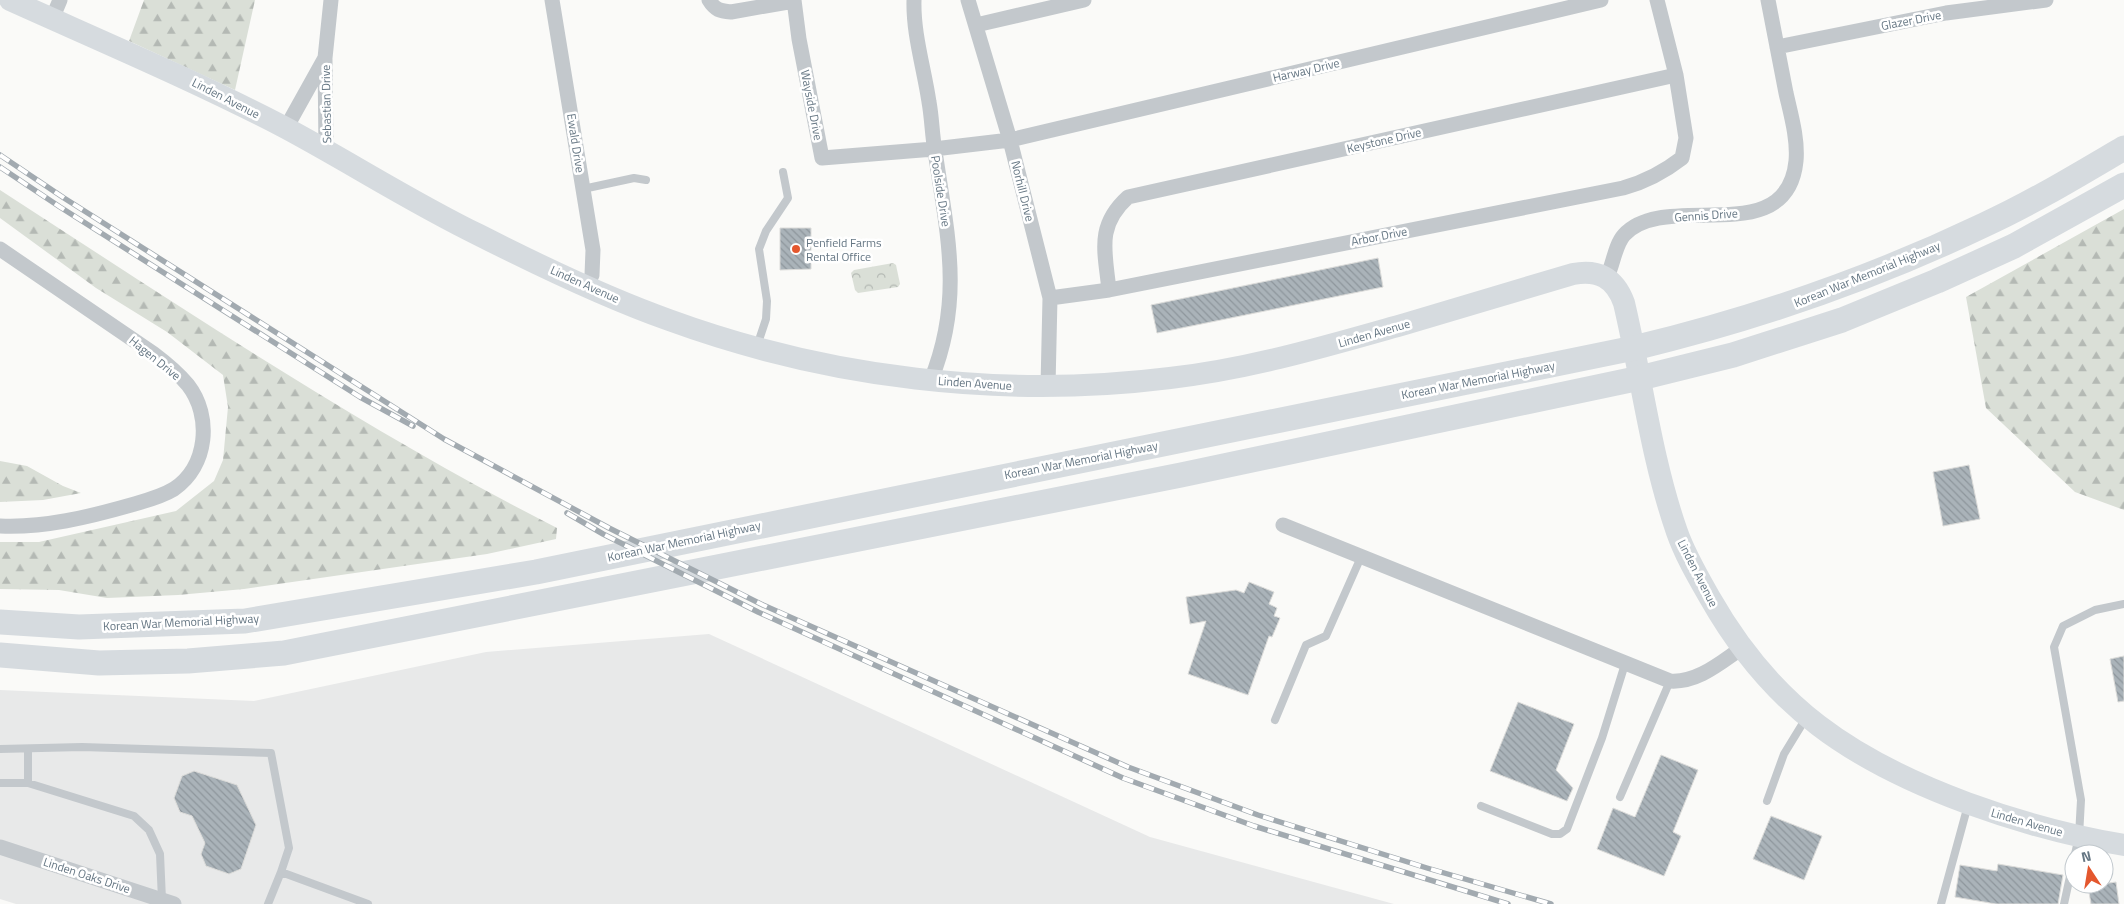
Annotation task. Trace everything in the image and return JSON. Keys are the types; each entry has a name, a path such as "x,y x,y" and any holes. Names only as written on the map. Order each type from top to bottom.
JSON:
{"main road":[{"name":"Korean War Memorial Highway","path":"0,622 79,627 245,622 536,572 1634,348 1752,317 1913,258 2003,216 2062,185 2124,148"},
{"path":"0,655 99,663 188,661 284,653 1181,475 1640,378 1733,355 1859,313 1937,282 2014,246 2124,185"}],"street":[{"name":"Linden Avenue","path":"10,0 56,9 286,128 478,235 587,286 668,320 756,348 846,368 931,380 1007,386 1122,383 1212,373 1326,347 1573,274 1591,272 1607,277 1614,282 1621,295 1662,478 1678,534 1702,584 1742,648 1772,683 1807,716 1848,747 1878,765 2075,844"},
{"name":"Sebastian Drive","path":"326,150 325,58 331,0"},
{"name":"Ewald Drive","path":"552,0 593,250 592,275 587,286"},
{"path":"709,0 713,7 721,12 731,12 794,0"},
{"name":"Wayside Drive","path":"794,0 799,39 822,158 934,149"},
{"name":"Poolside Drive","path":"914,0 914,20 930,102 934,149 951,259 951,299 940,358 931,380"},
{"name":"Norhill Drive","path":"968,0 1010,140 1050,298 1048,386"},
{"path":"976,25 1084,0"},
{"name":"Harway Drive","path":"934,149 1010,140 1601,0"},
{"path":"1657,0 1676,75"},
{"name":"Gennis Drive","path":"1607,277 1624,235 1640,224 1671,218 1745,213 1765,207 1781,197 1791,177 1796,159 1791,118 1768,0"},
{"name":"Glazer Drive","path":"1777,46 1945,6 2046,0"},
{"name":"Sebastian Drive","path":"286,128 325,58"},
{"name":"Arbor Drive","path":"1050,298 1109,290 1623,188 1659,174 1682,158 1686,138 1676,75"},
{"name":"Keystone Drive","path":"1109,290 1104,240 1108,224 1115,209 1128,197 1676,75"},
{"name":"Hagen Drive","path":"0,249 154,354 172,369 188,385 198,402 203,423 203,442 198,460 190,475 174,489 152,499 103,513 46,523 0,526"},
{"path":"1283,525 1670,681 1682,682 1697,677 1742,648"},
{"name":"Linden Oaks Drive","path":"0,847 168,902"}],"lane":[{"path":"756,348 766,320 767,302 758,249 766,231 788,198 783,172"},
{"path":"583,189 634,178 646,180"},
{"path":"1275,720 1306,645 1326,636 1361,557"},
{"path":"2077,844 2081,800 2054,647 2063,626 2095,610 2124,604"},
{"path":"1481,806 1552,834 1560,834 1567,829 1602,738 1626,664"},
{"path":"1620,797 1670,681"},
{"path":"1767,801 1784,754 1807,716"},
{"path":"0,749 82,747 271,753 289,848 268,904"},
{"path":"28,749 28,783"},
{"path":"0,783 28,783 134,816 149,830 160,854 168,902"},
{"path":"1941,904 1969,803"},
{"path":"281,872 368,904"}],"shaded area":[{"path":"709,634 1150,837 1394,904 16,904 0,899 0,690 254,701 486,652"}],"green space":[{"path":"144,0 255,0 235,90 129,41"},
{"path":"0,190 205,323 343,409 485,490 557,528 556,539 487,554 244,589 178,595 107,598 59,590 0,589 0,542 39,542 176,511 214,481 223,460 228,407 223,375 167,332 96,288 0,218"},
{"path":"2124,209 2124,510 2075,492 1986,408 1966,297"},
{"path":"893,263 896,265 900,284 898,287 858,293 855,290 851,273 854,270"},
{"path":"0,461 27,466 63,486 81,493 43,500 0,502"}],"building":[{"name":"Penfield Farms Rental Office","path":"780,228 811,228 811,269 780,270"},
{"path":"1378,258 1383,287 1157,333 1151,305"},
{"path":"1969,465 1980,519 1943,526 1933,472"},
{"path":"1249,582 1274,592 1269,604 1277,608 1274,616 1280,618 1272,637 1269,636 1248,695 1188,674 1206,621 1190,624 1186,597 1236,590 1244,593"},
{"path":"2124,656 2124,701 2118,702 2110,659"},
{"path":"1518,702 1574,724 1556,770 1573,788 1567,801 1490,771"},
{"path":"1661,755 1698,770 1673,832 1681,836 1664,876 1597,849 1613,808 1635,817"},
{"path":"194,771 237,785 256,825 241,869 229,874 206,866 201,854 205,843 192,816 180,812 174,798 182,776"},
{"path":"1771,816 1822,836 1804,880 1753,859"},
{"path":"1998,864 2063,875 2058,904 1996,904 1955,897 1960,865 1997,871"},
{"path":"2114,882 2116,882 2119,904 2091,904 2089,894 2114,894"}],"railway":[{"path":"0,155 64,198 444,439 609,528 763,605 1128,767 1258,815 1427,868 1551,904"},
{"path":"0,167 360,397 413,426"},
{"path":"567,513 603,534 758,612 1123,778 1254,826 1508,904"}],"place":[{"name":"Penfield Farms Rental Office","path":"796,249"}]}
